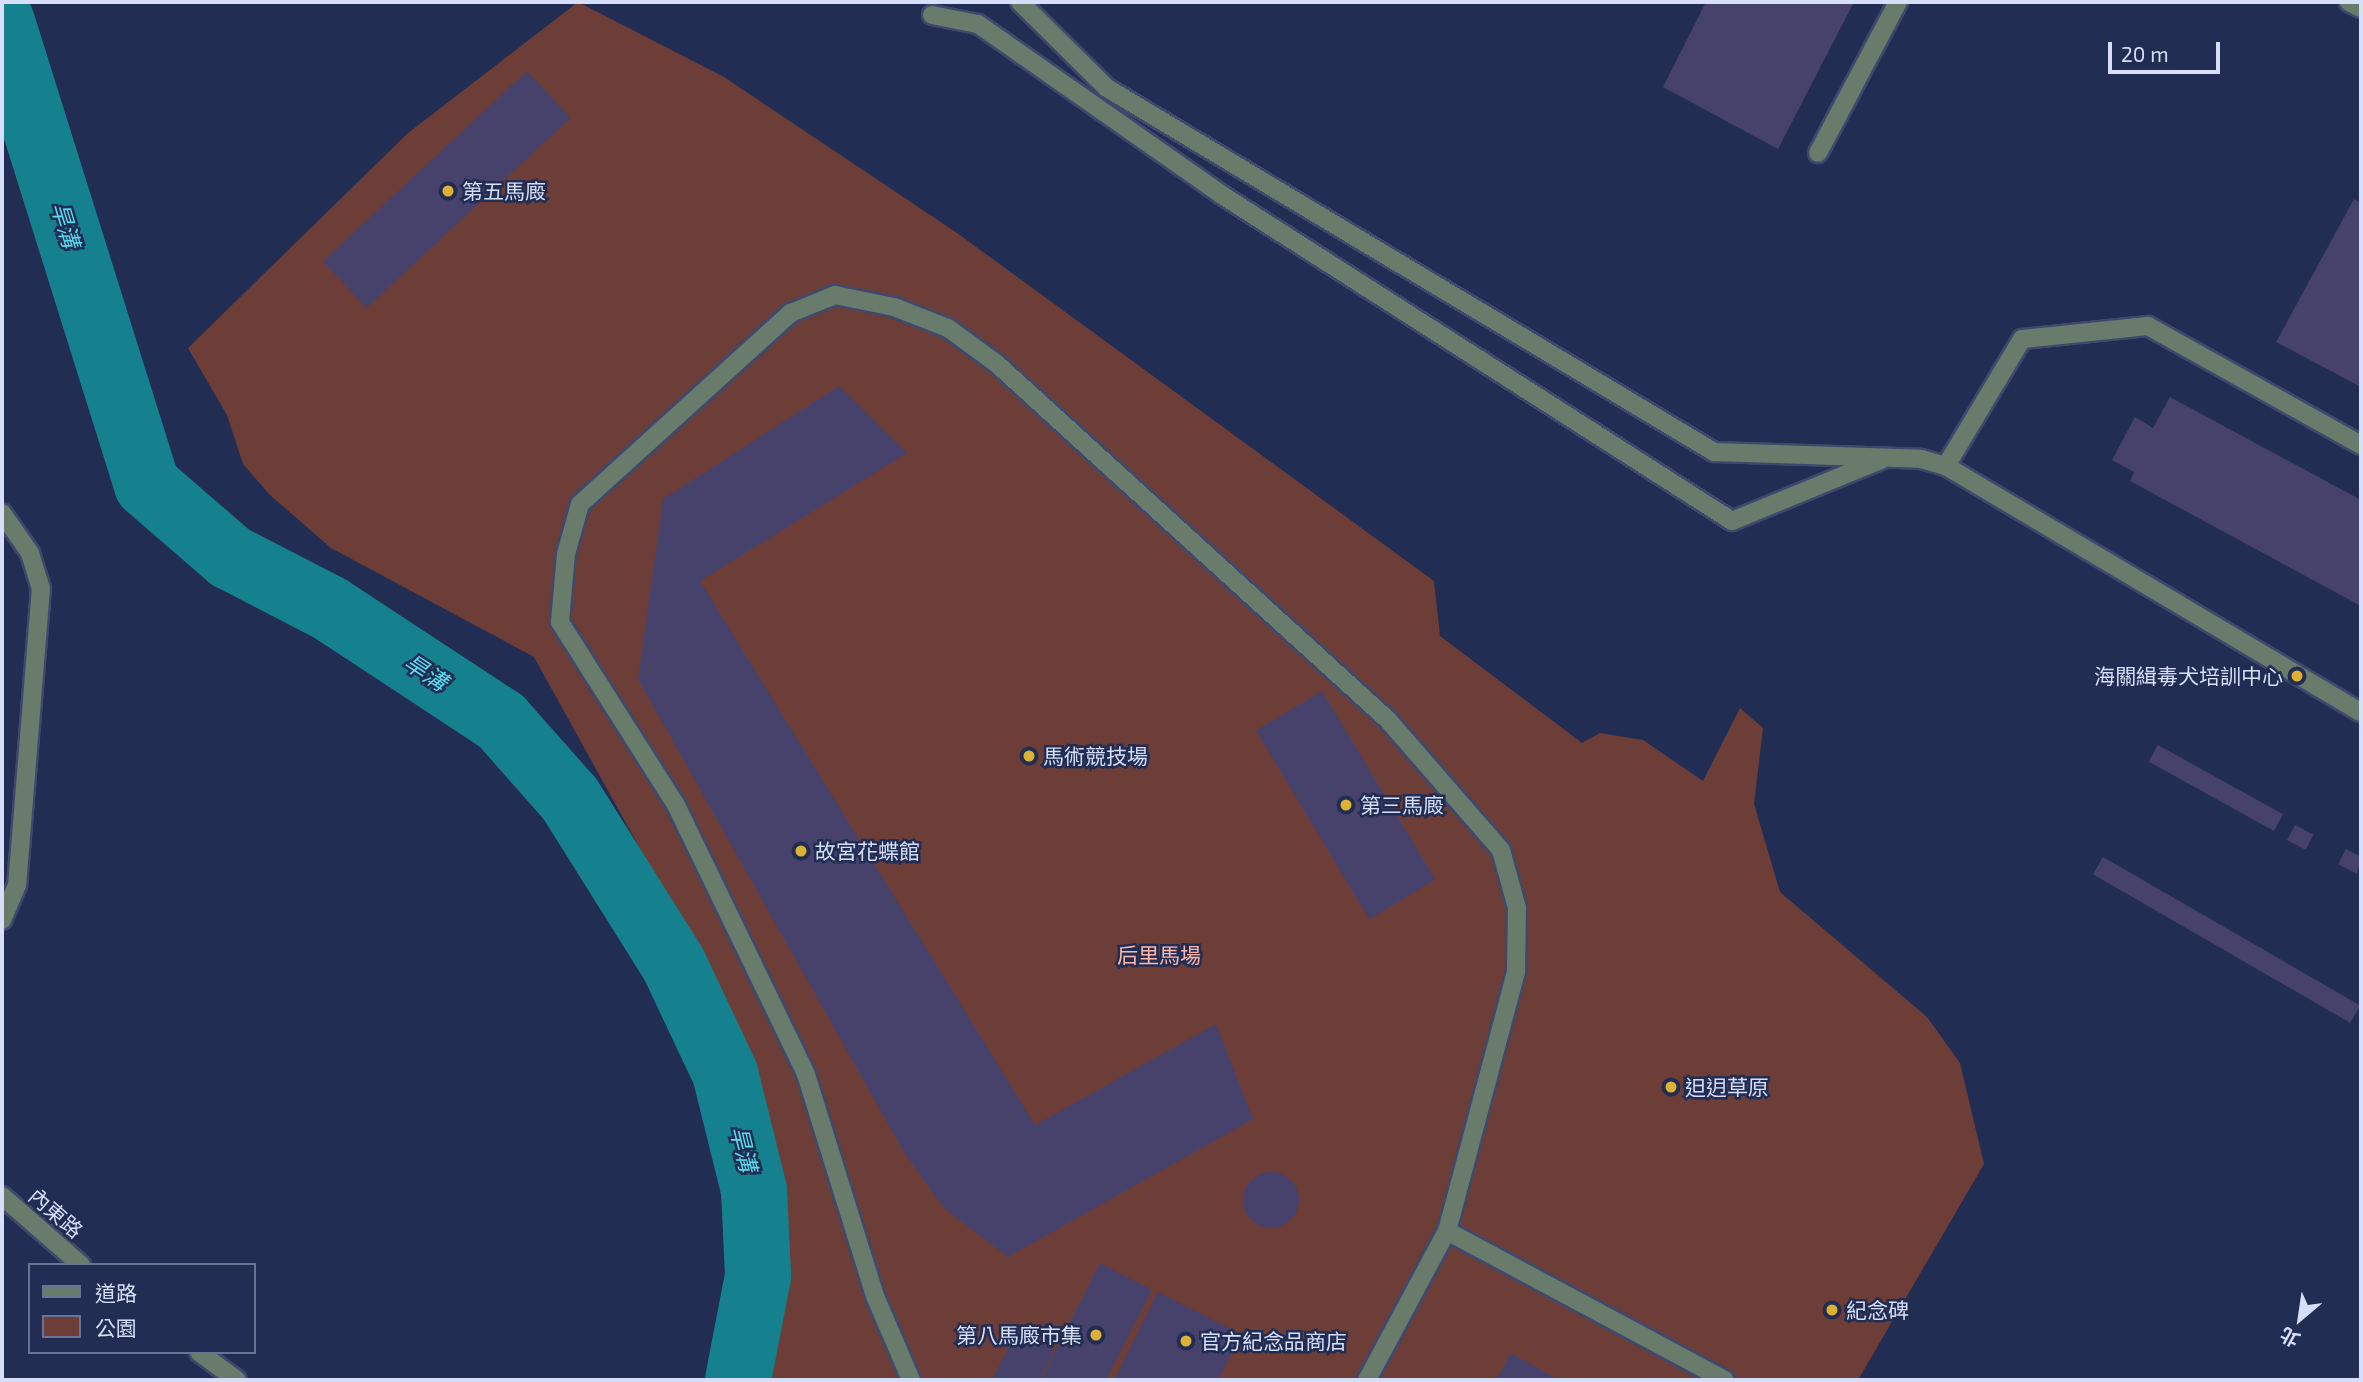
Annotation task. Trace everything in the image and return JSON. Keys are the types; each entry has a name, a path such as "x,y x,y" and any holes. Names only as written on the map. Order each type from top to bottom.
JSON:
{"street":[{"path":"1020,2 1107,88 1714,452 1887,458 1945,466 2361,712"},
{"path":"1818,153 1898,2"},
{"path":"2349,2 2361,8"},
{"path":"932,15 978,24 1222,195 1732,521 1887,458"},
{"path":"911,1380 876,1296 806,1074 676,805 561,622 566,554 580,504 791,313 835,295 894,307 948,328 998,364 1388,720 1501,850 1517,908 1516,972 1447,1231 1367,1380"},
{"path":"1945,466 2022,340 2148,326 2361,445"},
{"path":"2,513 30,553 41,588 18,885 2,920"},
{"name":"內東路","path":"2,1196 79,1263"},
{"path":"1447,1231 1725,1380"},
{"path":"202,1354 237,1380"}],"green space":[{"name":"后里馬場","path":"578,2 724,77 957,233 1434,581 1440,636 1582,743 1600,733 1643,740 1703,781 1740,708 1763,728 1754,804 1780,892 1927,1017 1960,1063 1984,1164 1858,1380 771,1380 790,1279 782,1193 751,1082 715,984 534,657 331,548 270,495 243,464 227,415 188,348 408,133"}],"building":[{"path":"1706,2 1854,2 1778,149 1663,87"},
{"name":"第五馬廄","path":"527,71 571,118 367,308 323,261"},
{"path":"2354,199 2361,203 2359,386 2276,342"},
{"name":"故宮花蝶館","path":"839,386 907,453 700,581 1035,1125 1216,1024 1253,1119 1008,1257 945,1209 905,1154 638,679 663,499"},
{"path":"2170,397 2361,500 2361,606 2130,481 2134,472 2112,460 2135,417 2153,428"},
{"name":"第三馬廄","path":"1322,691 1435,880 1369,919 1256,731"},
{"path":"2158,745 2283,814 2274,831 2149,762"},
{"path":"2295,825 2314,835 2306,850 2287,840"},
{"path":"2346,849 2361,857 2357,874 2338,864"},
{"path":"2103,857 2360,1006 2350,1023 2093,874"},
{"path":"1266,1172 1276,1172 1291,1180 1297,1189 1297,1211 1291,1220 1276,1228 1266,1228 1248,1216 1243,1205 1243,1195 1255,1177"},
{"name":"第八馬廄市集","path":"1100,1263 1152,1290 1106,1380 1041,1380"},
{"name":"官方紀念品商店","path":"1158,1292 1241,1334 1218,1380 1114,1380"},
{"path":"1017,1331 1055,1350 1039,1380 992,1380"},
{"path":"1511,1353 1559,1380 1496,1380"}],"waterway":[{"name":"旱溝","path":"2,22 147,485 230,557 329,608 501,721 570,799 674,965 725,1073 754,1190 758,1276 738,1380"}],"place":[{"name":"第五馬廄","path":"448,191"},
{"name":"海關緝毒犬培訓中心","path":"2297,676"},
{"name":"馬術競技場","path":"1029,756"},
{"name":"第三馬廄","path":"1346,805"},
{"name":"故宮花蝶館","path":"801,851"},
{"name":"𨑨迌草原","path":"1671,1087"},
{"name":"紀念碑","path":"1832,1310"},
{"name":"第八馬廄市集","path":"1096,1335"},
{"name":"官方紀念品商店","path":"1186,1341"}]}
